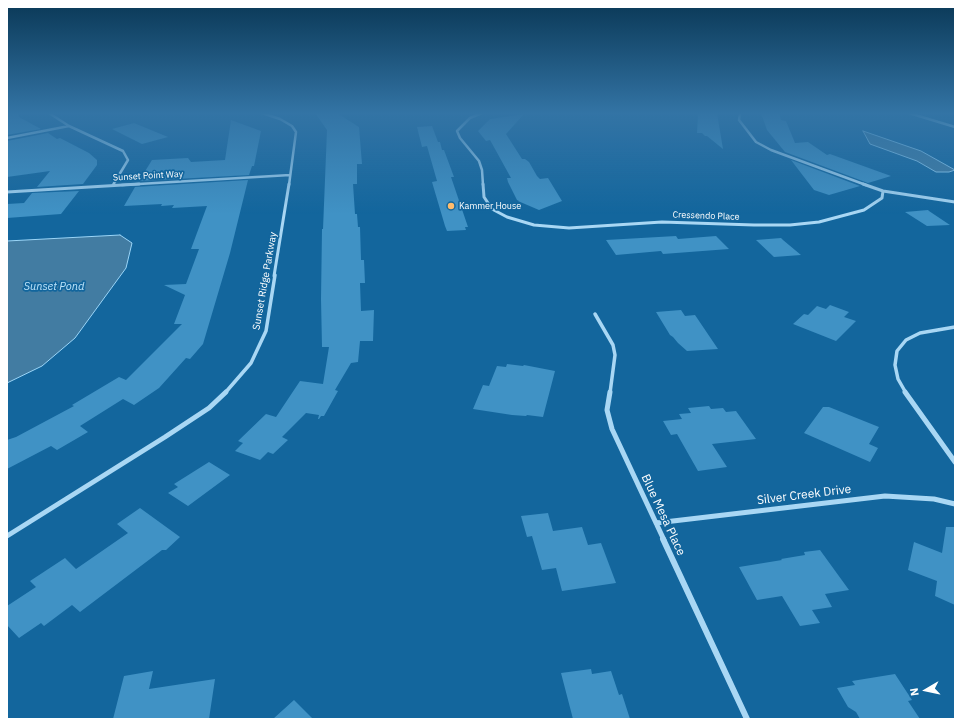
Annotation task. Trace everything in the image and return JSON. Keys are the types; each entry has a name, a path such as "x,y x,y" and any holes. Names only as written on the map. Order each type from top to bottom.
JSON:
{"street":[{"path":"113,185 128,160 126,155 116,147"},
{"name":"Sunset Ridge Parkway","path":"7,536 165,438 209,408 232,386 251,363 266,331 295,147"},
{"name":"Cressendo Place","path":"468,147 479,161 482,170 484,198 492,208 518,221 534,225 569,228 662,222 790,225 820,222 864,210 882,198 883,192"},
{"path":"768,147 827,172 883,192 955,202"},
{"name":"Sunset Point Way","path":"7,192 290,175"},
{"name":"Blue Mesa Place","path":"595,314 613,345 615,355 607,410 612,429 747,719"},
{"path":"955,327 920,333 906,340 897,352 895,365 898,379 908,397 955,462"},
{"name":"Silver Creek Drive","path":"656,523 884,496 934,499 955,504"}],"water":[{"path":"878,147 909,147 921,151 955,170 949,172 936,172 917,161"},
{"name":"Sunset Pond","path":"120,235 132,243 126,268 75,338 42,366 7,383 7,241"}],"building":[{"path":"7,147 77,147 89,153 97,160 97,165 83,184 37,187 50,171 7,177"},
{"path":"227,147 258,147 254,166 252,166 249,175 139,181 152,160 188,158 191,162 225,160"},
{"path":"326,147 361,147 362,164 357,164 357,184 353,184 355,214 357,214 358,227 360,227 361,260 364,260 365,283 360,283 361,311 374,310 373,341 360,341 358,362 351,363 335,390 338,391 324,416 321,416 318,419 319,415 306,413 282,437 288,440 273,454 268,452 260,460 235,451 243,443 238,441 266,414 276,417 300,381 323,384 329,347 322,347 321,299"},
{"path":"427,147 441,147 442,150 444,150 454,177 451,177 468,227 465,227 466,230 447,231 432,182 437,181"},
{"path":"494,147 514,147 522,159 529,162 540,179 548,178 562,201 539,210 518,201 508,182 507,178 511,178"},
{"path":"781,147 815,147 827,155 830,154 891,176 868,183 785,152"},
{"path":"791,160 860,186 829,195 814,190"},
{"path":"248,180 230,253 203,344 190,359 186,358 159,388 134,405 123,399 80,426 88,432 57,450 51,446 7,469 7,440 16,437 74,406 72,405 119,377 126,380 182,324 174,324 185,295 164,285 186,284 199,249 191,249 207,206 172,208 174,205 161,206 162,204 124,206 135,187"},
{"path":"79,191 61,214 7,218 7,204 24,203 32,193"},
{"path":"928,210 950,225 927,226 905,212"},
{"path":"676,236 678,239 716,236 729,249 663,254 661,251 616,255 606,240"},
{"path":"781,238 801,255 774,257 756,240"},
{"path":"830,305 849,312 844,317 856,321 836,341 793,324 804,314 808,315 817,306 826,309"},
{"path":"681,310 685,316 695,315 718,349 687,351 670,335 656,312"},
{"path":"507,364 524,365 555,371 543,417 512,415 473,409 483,385 489,386 497,366 506,367"},
{"path":"709,406 711,409 723,408 726,412 736,411 756,439 712,444 727,467 698,471 677,434 671,435 663,421 682,419 679,414 691,413 688,408"},
{"path":"823,407 829,407 879,427 869,444 878,448 870,462 804,433"},
{"path":"209,462 230,475 188,506 168,493 178,487 174,484"},
{"path":"140,508 180,537 166,550 162,550 80,612 72,605 44,626 41,623 19,638 7,625 7,606 36,587 30,581 65,558 76,569 128,533 117,524"},
{"path":"548,513 553,531 582,527 588,545 601,543 616,583 562,591 556,568 542,570 532,536 527,537 521,516"},
{"path":"946,527 955,527 955,605 935,596 937,581 908,570 914,542 942,553"},
{"path":"820,550 849,590 825,594 832,607 812,610 820,623 800,626 782,596 757,600 739,567 782,560 781,559 805,555 804,552"},
{"path":"591,669 592,674 611,671 619,695 622,694 630,719 573,719 561,673"},
{"path":"153,671 149,689 215,679 209,719 113,719 124,676"},
{"path":"895,674 912,700 908,701 920,719 860,719 856,712 848,707 837,688 855,685 852,681"},
{"path":"294,700 313,719 273,719"}],"place":[{"name":"Kammer House","path":"451,206"}]}
